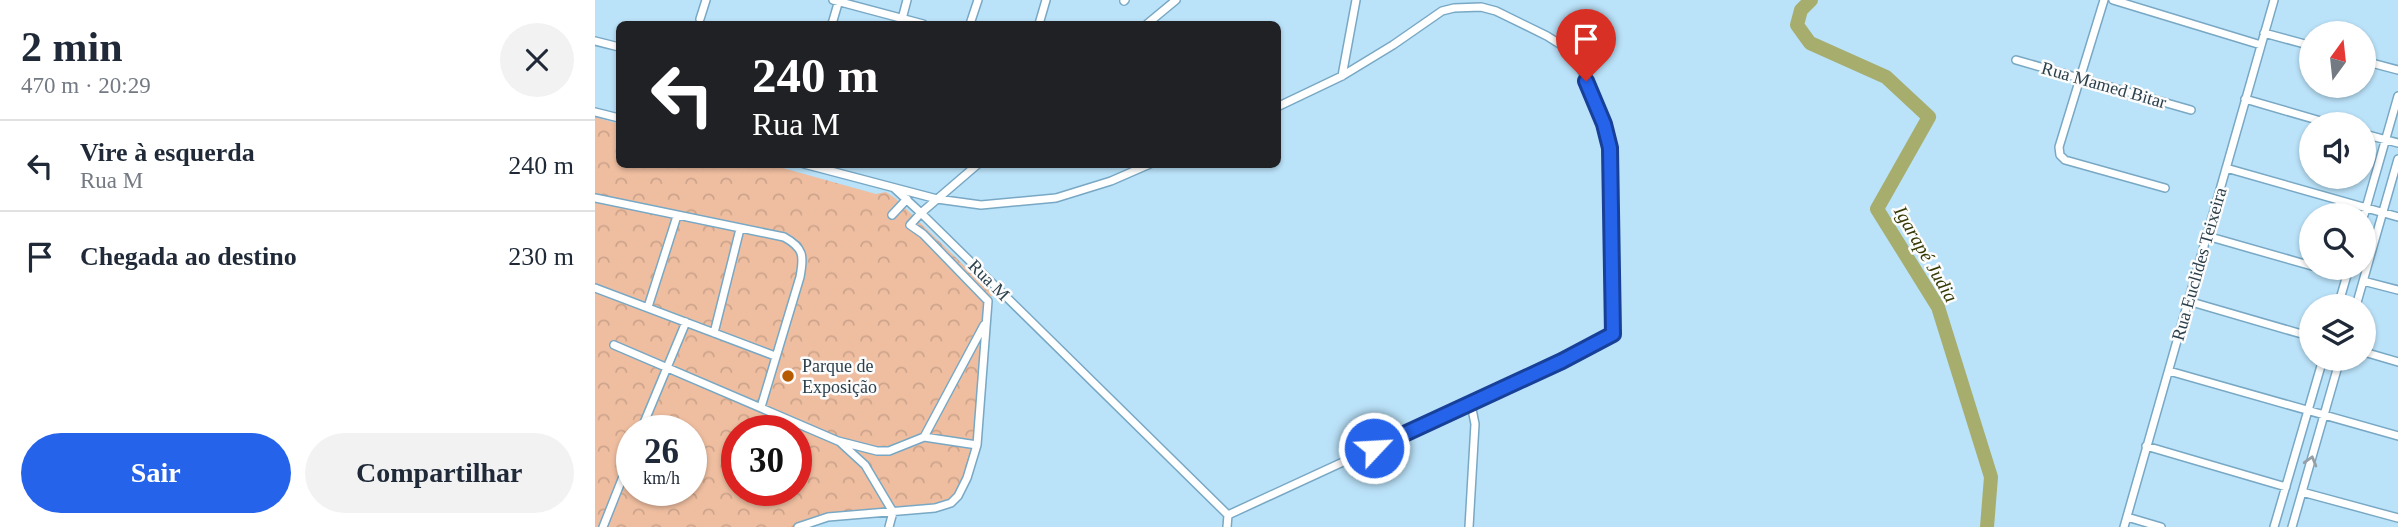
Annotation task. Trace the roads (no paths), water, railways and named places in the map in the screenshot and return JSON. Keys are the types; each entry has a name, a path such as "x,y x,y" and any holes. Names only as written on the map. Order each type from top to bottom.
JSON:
{"street":[{"path":"701,19 706,0"},
{"path":"902,19 907,0"},
{"path":"971,21 978,0"},
{"path":"1040,21 1046,0"},
{"path":"1151,21 1177,0"},
{"path":"1342,76 1356,0"},
{"path":"2104,0 2059,151 2063,159 2165,188"},
{"path":"2113,0 2261,45"},
{"name":"Rua Euclides Teixeira","path":"2124,527 2274,0"},
{"path":"833,21 836,1 910,21"},
{"path":"1227,527 1228,516 1471,404 1613,334 1610,148 1595,99 1578,63 1566,48 1496,11 1482,7 1454,8 1442,11 1342,76 1281,105"},
{"path":"2264,33 2299,42"},
{"path":"595,41 616,46"},
{"name":"Rua Mamed Bitar","path":"2016,60 2191,110"},
{"path":"2377,64 2398,70"},
{"path":"2368,203 2398,96"},
{"path":"2245,99 2299,115"},
{"path":"595,112 616,117"},
{"path":"2376,137 2398,143"},
{"path":"2359,294 2398,159"},
{"path":"2226,167 2337,203"},
{"path":"819,168 937,199 981,205 1056,198 1111,181 1141,168"},
{"path":"924,437 989,309 983,294 923,234 910,225 973,168"},
{"path":"892,215 907,199 894,188"},
{"path":"595,198 784,237 796,244 803,261 800,277 761,407"},
{"name":"Rua M","path":"907,199 1228,516"},
{"path":"2376,213 2398,217"},
{"path":"647,307 677,216"},
{"path":"714,333 740,229"},
{"path":"2207,236 2299,262"},
{"path":"2363,281 2398,290"},
{"path":"595,288 775,356"},
{"path":"2189,301 2299,333"},
{"path":"799,527 828,517 935,508 951,503 958,496 967,478 977,445 985,321"},
{"path":"647,415 686,322"},
{"path":"614,345 838,441 877,451 889,451 924,437 977,445"},
{"path":"2376,356 2398,362"},
{"path":"2169,371 2398,436"},
{"path":"2274,527 2320,371"},
{"path":"2292,527 2337,371"},
{"path":"1469,527 1475,424 1471,404"},
{"path":"838,441 865,465 893,512 889,527"},
{"path":"2146,446 2286,487"},
{"path":"2302,492 2398,518"},
{"path":"603,527 616,494"},
{"path":"2127,517 2161,527"}],"waterway":[{"name":"Igarapé Judia","path":"1811,0 1801,10 1797,25 1810,43 1886,77 1929,117 1877,209 1938,307 1991,477 1987,527"}],"place":[{"name":"Parque de Exposição","path":"788,376"}]}
